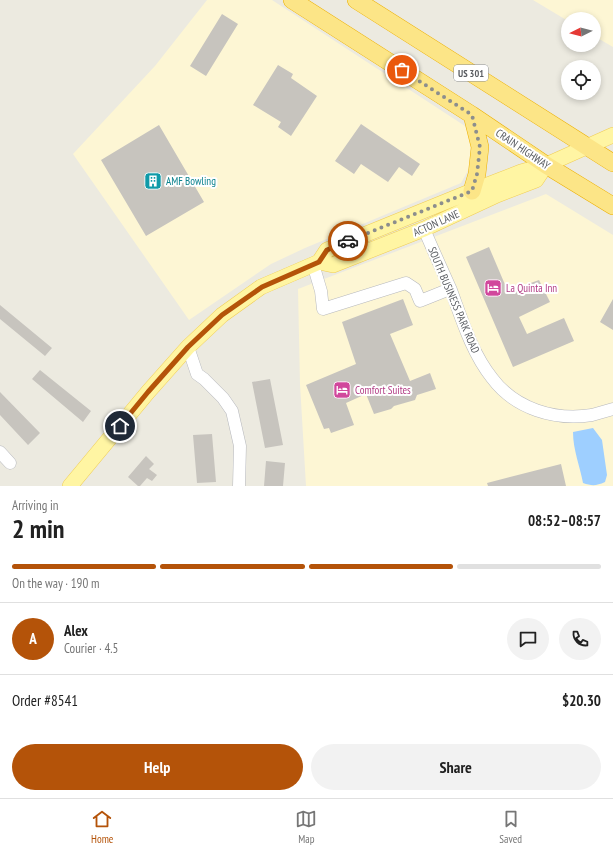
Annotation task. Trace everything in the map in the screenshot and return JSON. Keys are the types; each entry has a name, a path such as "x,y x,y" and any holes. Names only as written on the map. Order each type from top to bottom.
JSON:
{"highway":[{"name":"CRAIN HIGHWAY","path":"292,0 472,115 546,165 613,206"},
{"name":"US 301","path":"356,0 613,163"},
{"path":"472,115 480,147 477,174 472,191"}],"main road":[{"name":"ACTON LANE","path":"70,486 148,392 188,347 222,315 262,287 316,263 327,250 472,191 521,172 546,165 613,135"},
{"name":"ACTON LANE","path":"316,263 333,265 424,229 497,195 536,180 546,165"}],"street":[{"name":"SOUTH BUSINESS PARK ROAD","path":"424,229 450,289 466,332 491,378 515,400 542,413 569,416 592,415 613,409"},
{"path":"316,263 324,309 406,283 415,289 420,301 450,289"},
{"path":"188,347 197,374 223,398 232,411 240,446 239,486"},
{"path":"0,452 10,463"}],"shaded area":[{"path":"207,0 272,0 465,126 474,145 471,165 461,183 305,248 271,264 189,320 73,154 155,66"},
{"path":"533,0 613,0 613,47 601,40 601,12 561,12 561,17"},
{"path":"546,194 613,235 613,486 306,486 300,384 298,289"}],"water":[{"path":"593,428 602,440 607,475 605,482 589,485 583,483 575,452 573,432"}],"building":[{"path":"222,14 238,24 206,76 190,66"},
{"path":"278,65 293,74 291,78 317,96 291,136 278,127 281,122 253,105"},
{"path":"361,124 420,164 412,176 399,167 388,182 361,164 354,174 335,161"},
{"name":"AMF Bowling","path":"159,125 204,202 146,236 101,160"},
{"name":"La Quinta Inn","path":"489,247 509,294 525,285 539,280 550,302 519,317 527,334 564,318 574,341 513,367 466,257"},
{"name":"Comfort Suites","path":"403,299 413,325 390,334 410,381 430,373 436,389 417,395 415,400 374,414 366,394 346,403 354,425 331,433 329,428 324,429 306,385 356,364 342,322"},
{"path":"613,299 613,330 600,322"},
{"path":"0,305 52,348 45,356 0,319"},
{"path":"40,370 91,411 83,422 32,379"},
{"path":"270,379 283,445 265,448 252,382"},
{"path":"0,392 40,433 28,445 0,415"},
{"path":"212,434 216,482 197,483 193,435"},
{"path":"146,456 154,464 149,469 157,475 152,481 147,478 140,486 138,486 128,477"},
{"path":"266,461 285,463 283,486 264,486"},
{"path":"561,464 566,486 488,486 487,483"}],"way so far":[{"path":"348,241 472,191 477,174 480,147 472,115 402,70"}],"place":[{"name":"AMF Bowling","path":"153,181"},
{"name":"La Quinta Inn","path":"493,288"},
{"name":"Comfort Suites","path":"342,390"}],"route":[{"path":"120,426 188,347 222,315 262,287 319,262 327,250 348,241"}]}
